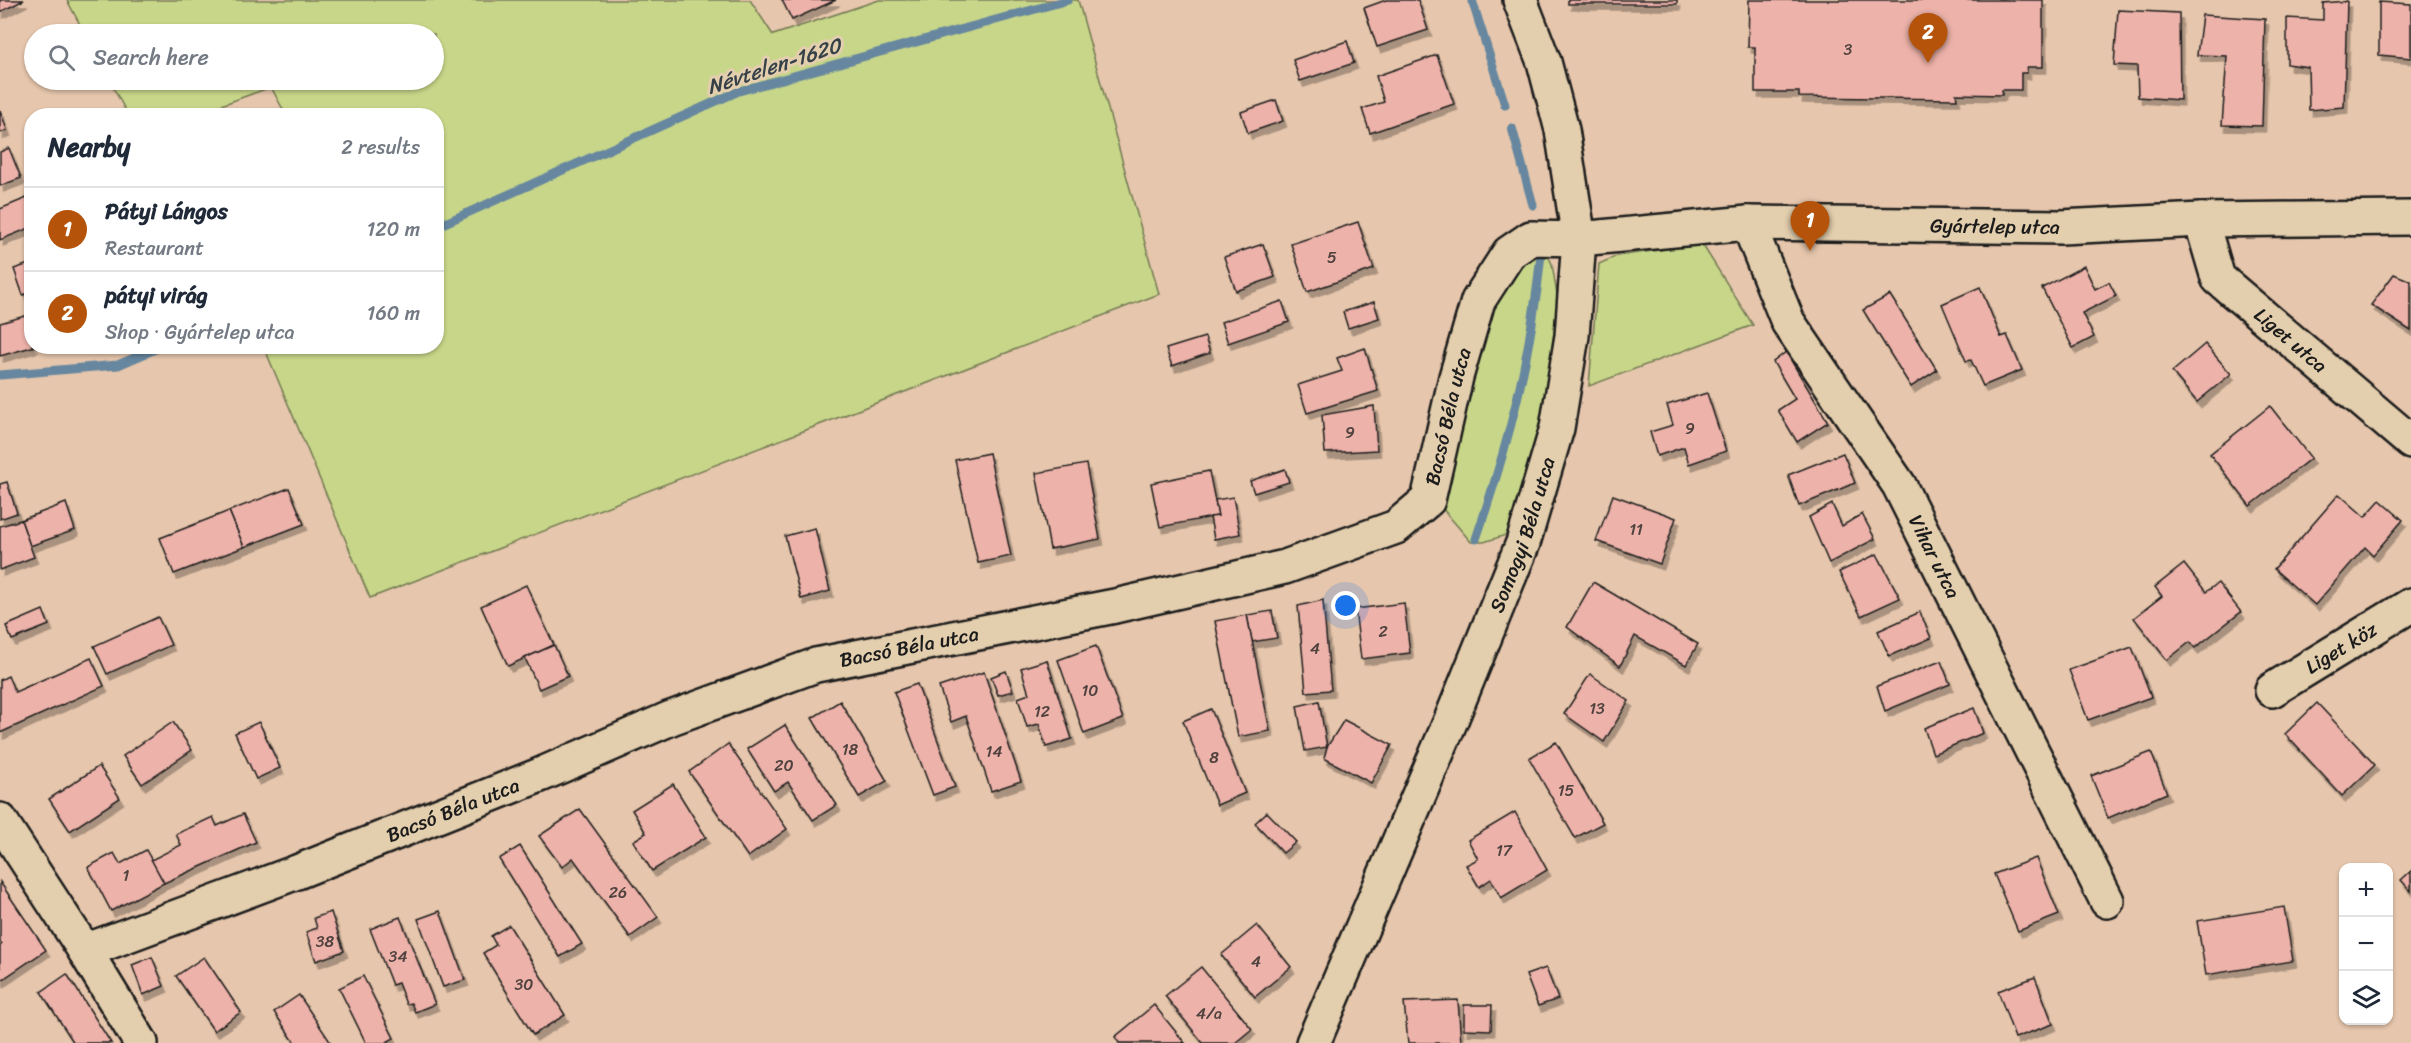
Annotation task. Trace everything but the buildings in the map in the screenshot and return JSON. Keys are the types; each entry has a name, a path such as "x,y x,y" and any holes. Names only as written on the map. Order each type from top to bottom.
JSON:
{"street":[{"name":"Somogyi Béla utca","path":"1313,1043 1447,731 1523,543 1557,428 1572,336 1579,239 1562,130 1544,62 1520,0"},
{"name":"Gyártelep utca","path":"1579,239 1748,223 2061,227 2201,220 2411,218"},
{"name":"Liget utca","path":"2201,220 2218,278 2411,442"},
{"name":"Vihar utca","path":"1748,223 1788,322 1899,485 2107,901"},
{"name":"Bacsó Béla utca","path":"85,951 297,872 540,775 671,718 816,665 1115,606 1285,567 1396,527 1428,500 1456,377 1478,302 1503,262 1509,253 1531,238 1579,239"},
{"name":"Liget köz","path":"2272,690 2411,606"},
{"path":"0,820 85,951 141,1043"}],"green space":[{"path":"67,0 750,0 773,35 879,0 1078,0 1159,294 370,598 267,354 444,354 444,108 282,108 273,90 444,90 444,24 80,24"},
{"path":"114,90 263,90 213,108 124,108"},
{"path":"1702,244 1753,325 1589,386 1599,264 1617,256"},
{"path":"1545,249 1552,264 1558,301 1536,456 1506,535 1484,542 1471,542 1442,508 1460,420 1493,305 1530,256"}],"waterway":[{"name":"Névtelen-1620","path":"444,223 739,91 1068,0"},
{"path":"1472,0 1505,105"},
{"path":"1512,128 1533,205"},
{"path":"1476,539 1499,468 1525,364 1541,254"},
{"name":"Névtelen-1620","path":"0,375 118,365 143,354"}],"place":[{"name":"pátyi virág","path":"1928,63"},
{"name":"Pátyi Lángos","path":"1810,251"}]}
